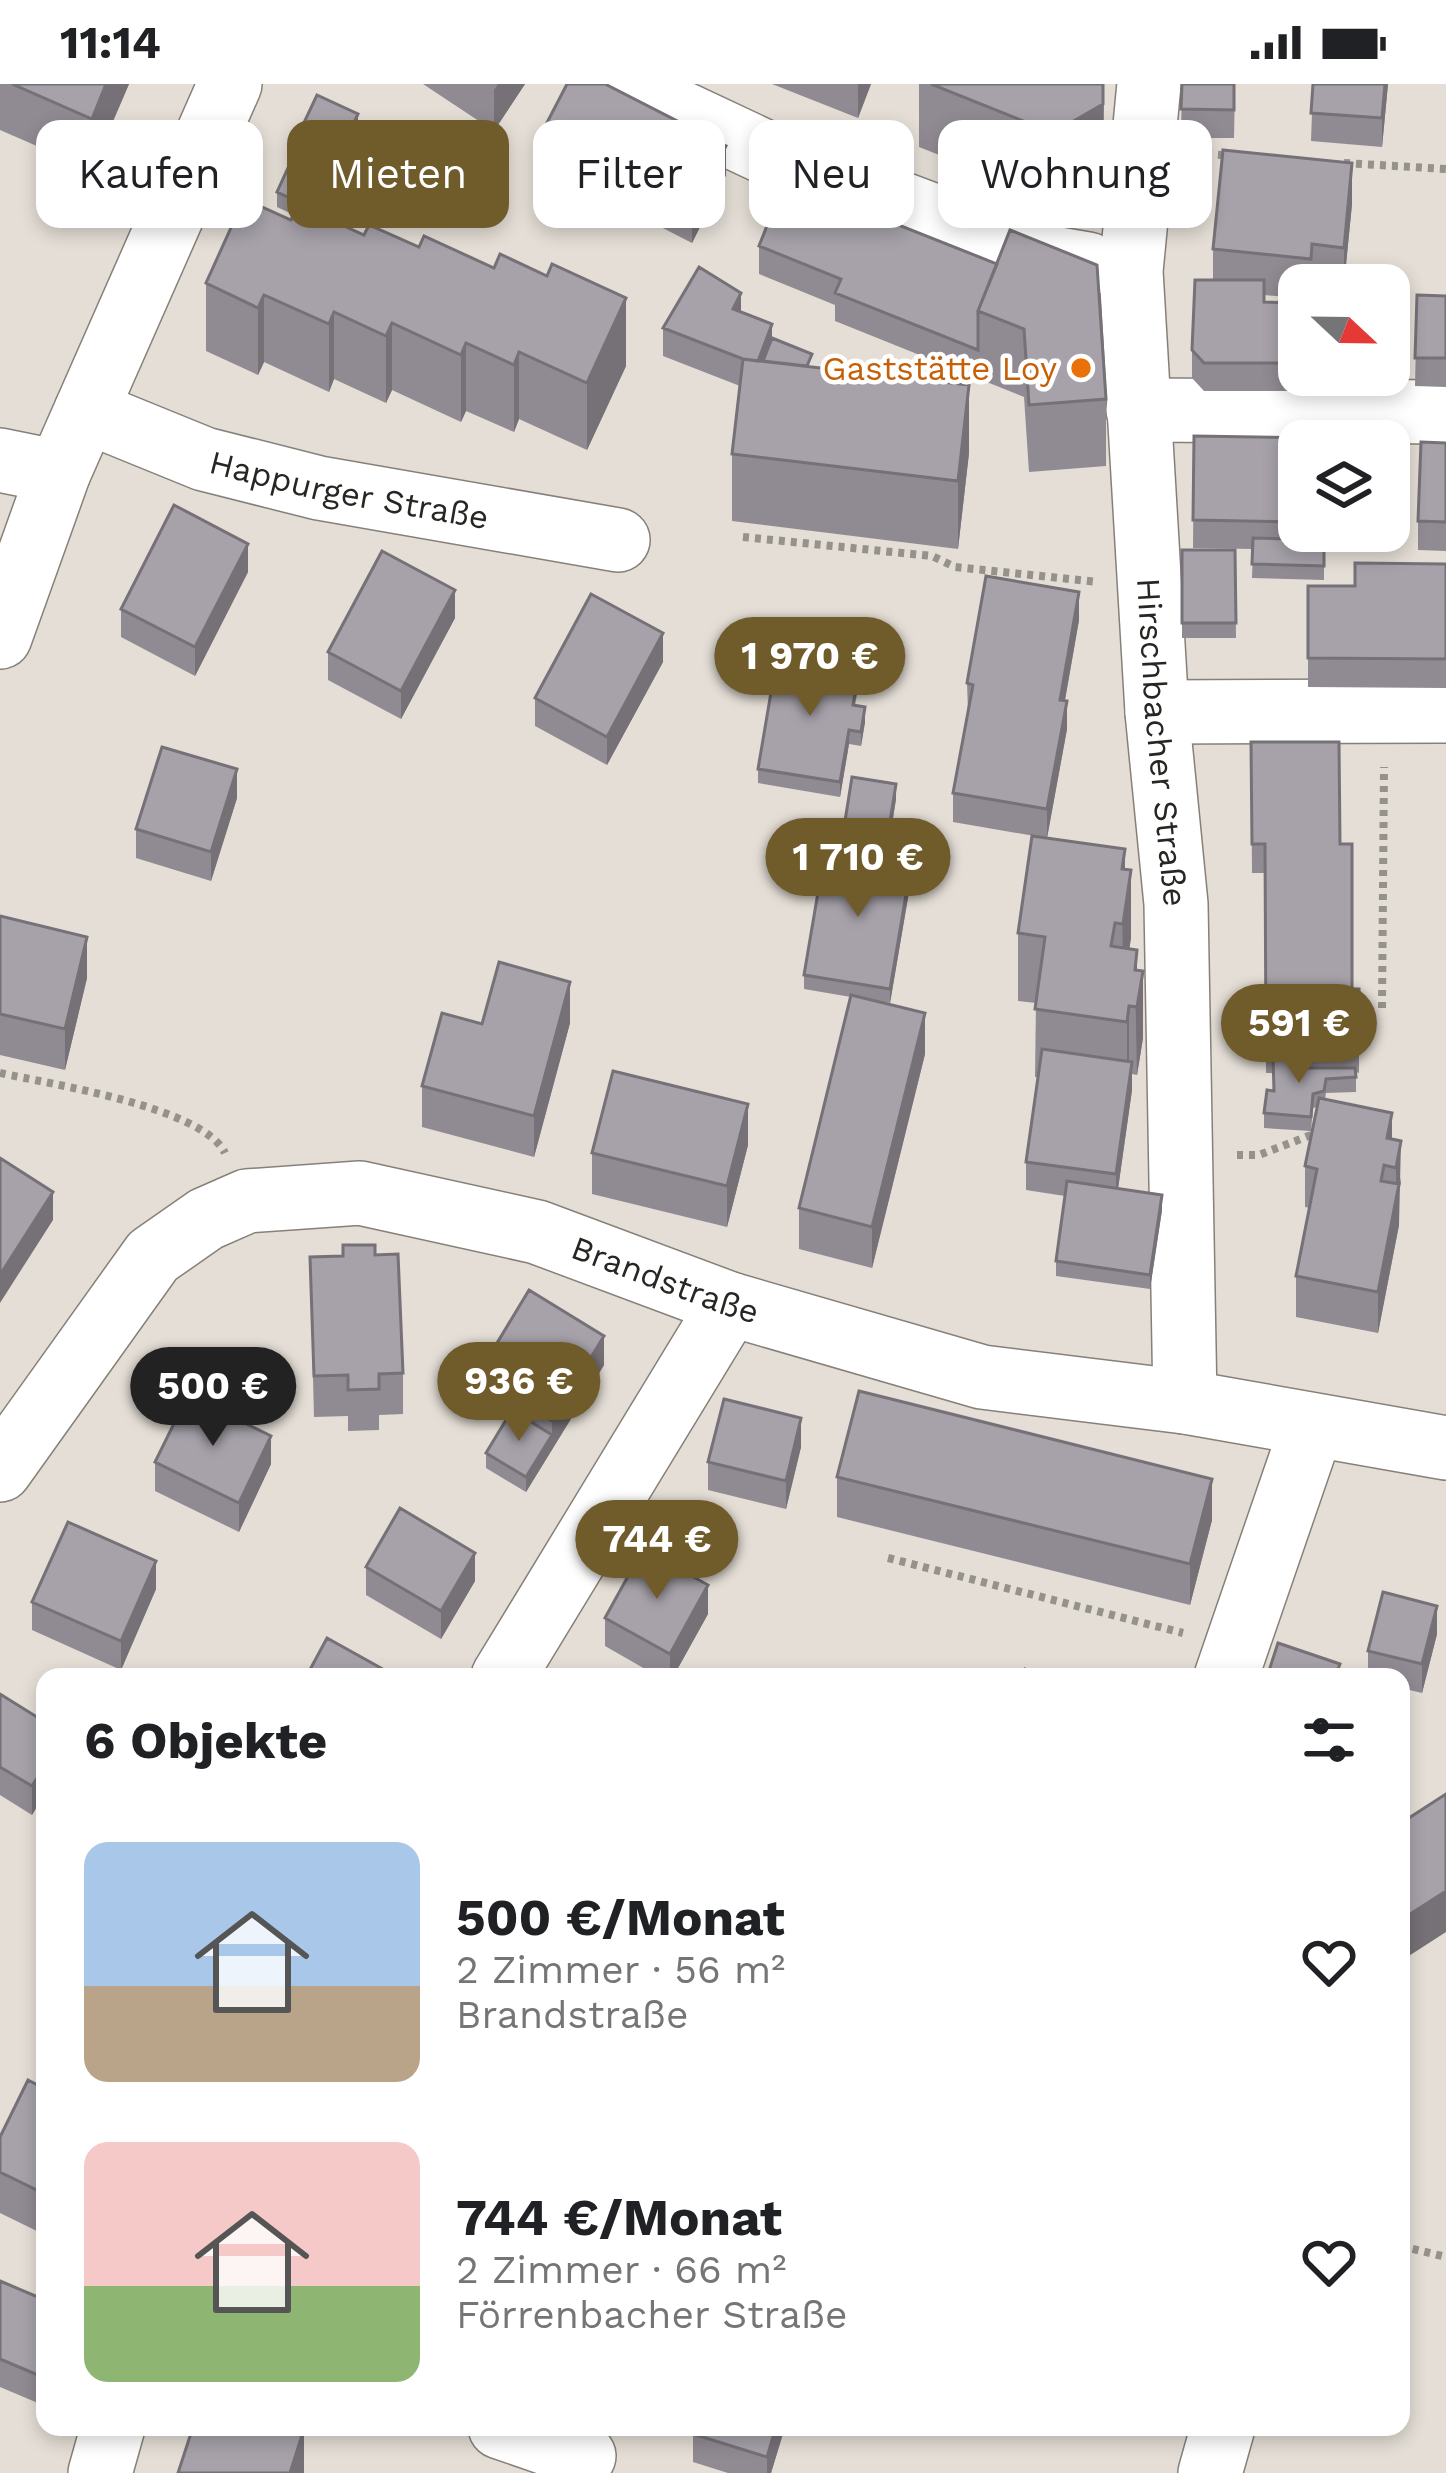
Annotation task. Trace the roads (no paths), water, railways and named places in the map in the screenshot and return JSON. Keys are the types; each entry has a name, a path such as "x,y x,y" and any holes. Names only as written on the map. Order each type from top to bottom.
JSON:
{"street":[{"path":"0,637 30,466 86,412 230,84"},
{"path":"620,84 769,154 1041,256 1132,271"},
{"name":"Hirschbacher Straße","path":"1149,84 1132,271 1156,712 1176,904 1185,1402"},
{"path":"1138,410 1446,412"},
{"name":"Happurger Straße","path":"86,412 204,459 319,488 618,540"},
{"path":"1156,712 1446,711"},
{"name":"Brandstraße","path":"0,1470 153,1256 206,1220 248,1201 360,1193 537,1232 730,1304 982,1376 1185,1402 1446,1448"},
{"path":"508,1668 730,1304"},
{"path":"1207,1656 1312,1426"},
{"path":"100,2473 110,2436"},
{"path":"526,2436 584,2456"},
{"path":"1210,2473 1220,2436"}],"place":[{"name":"Gaststätte Loy","path":"1081,368"}]}
